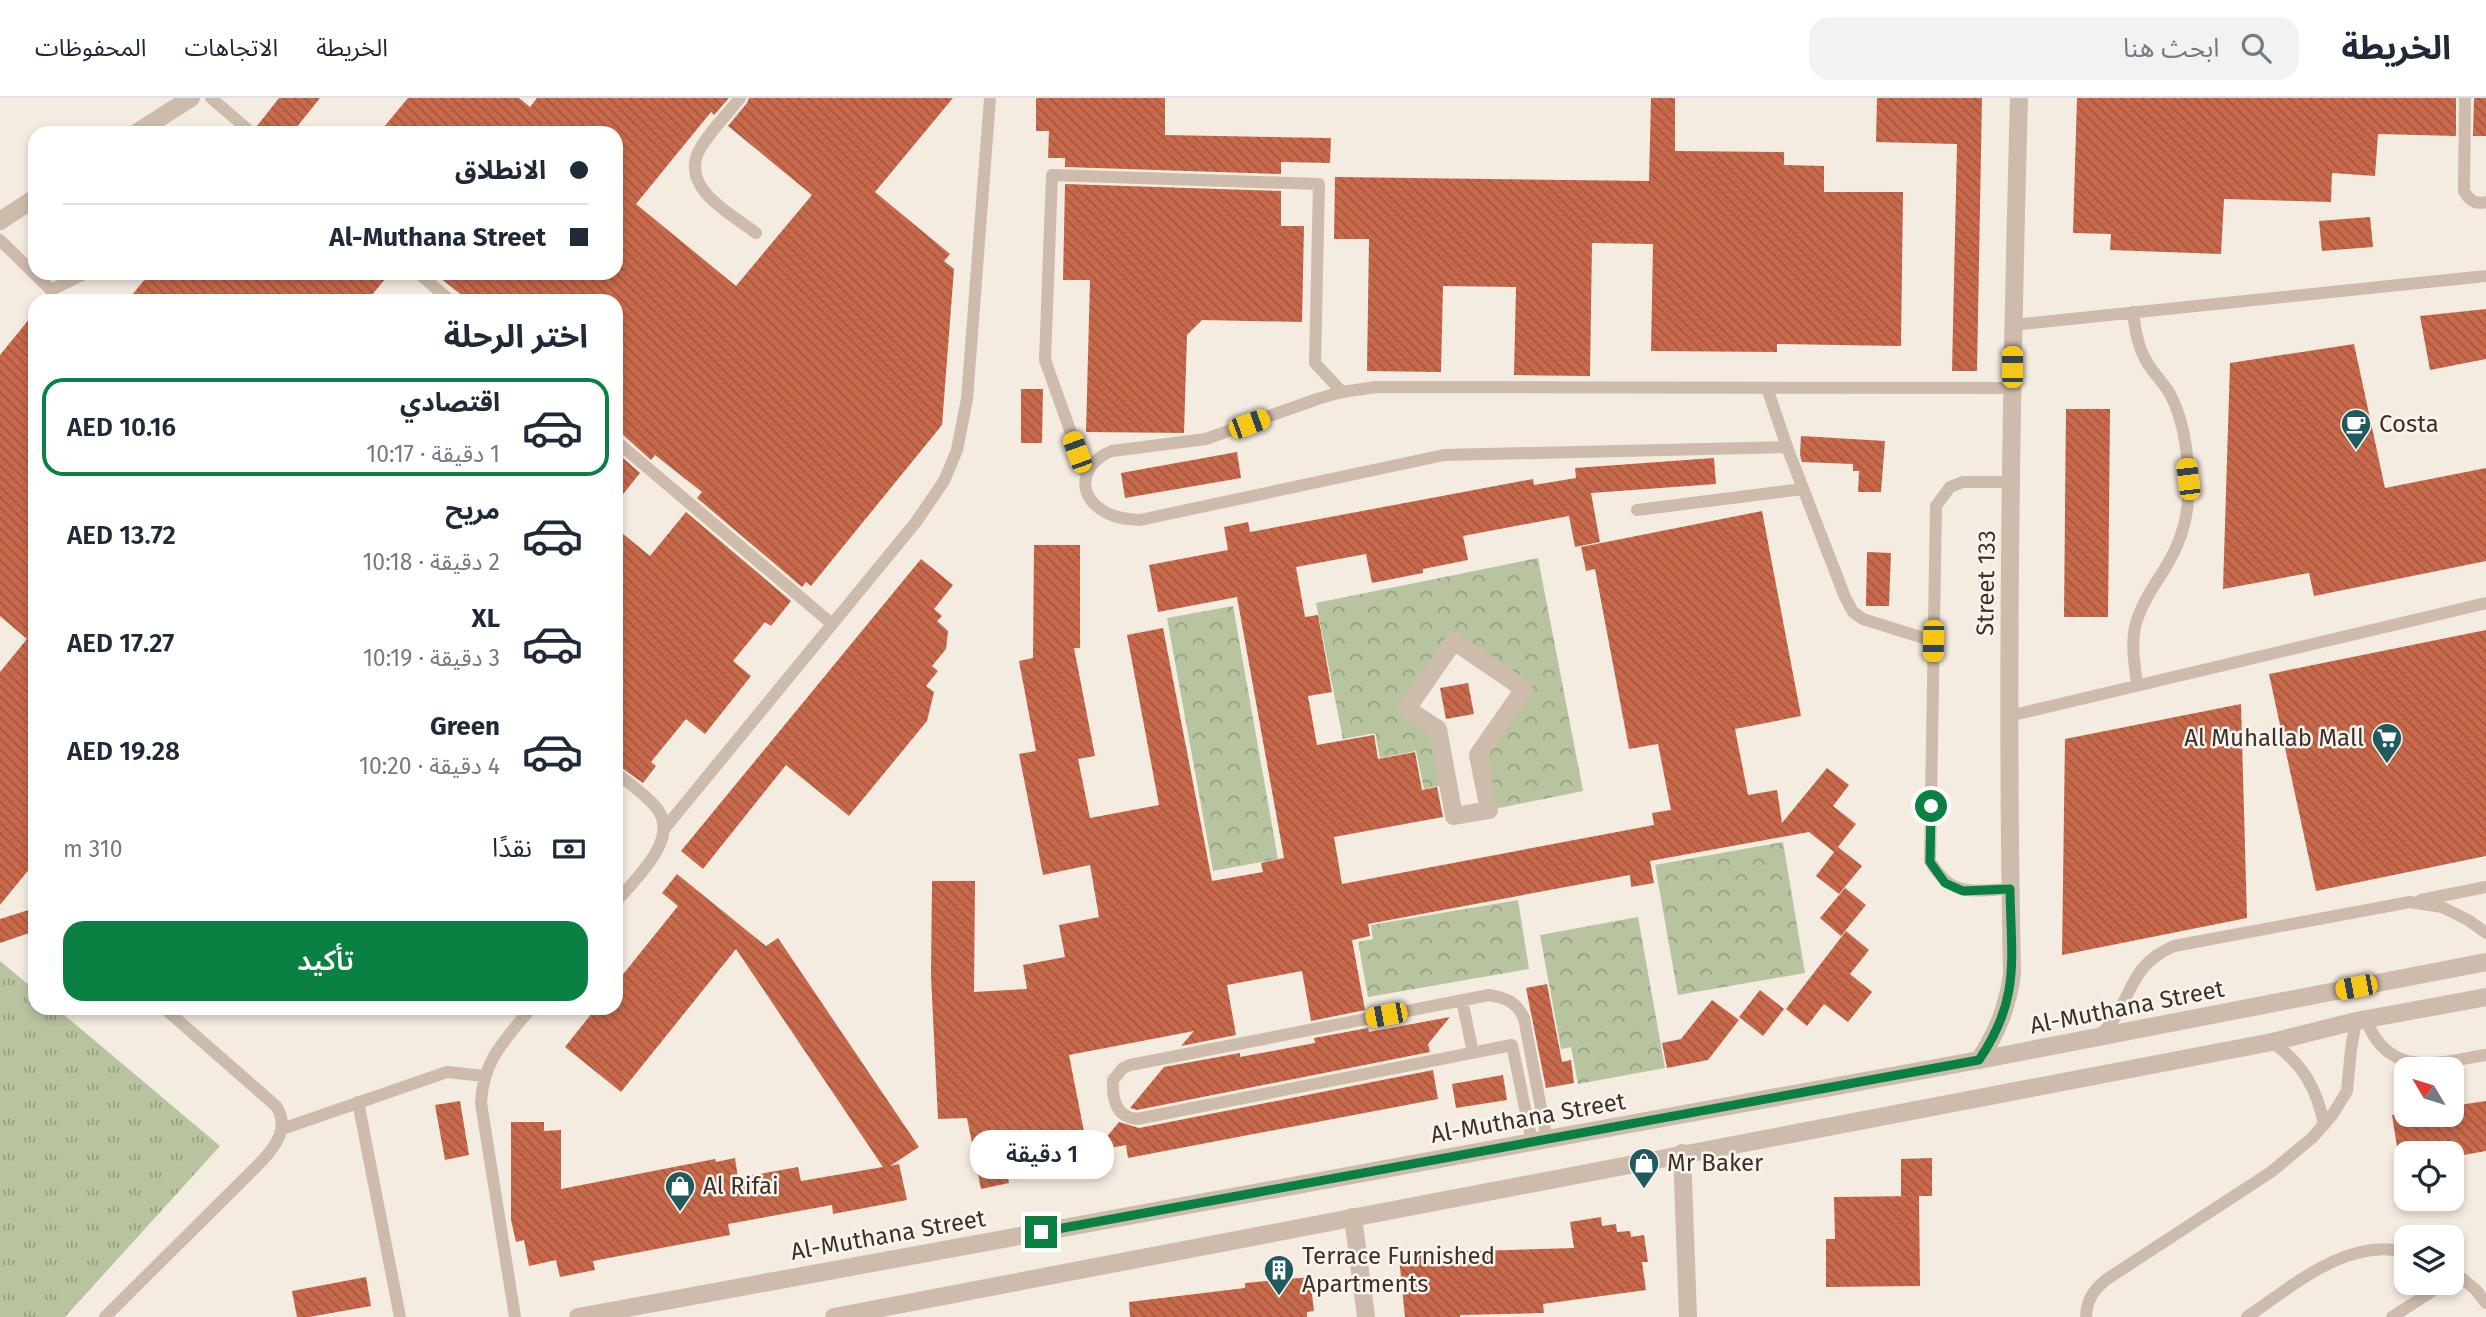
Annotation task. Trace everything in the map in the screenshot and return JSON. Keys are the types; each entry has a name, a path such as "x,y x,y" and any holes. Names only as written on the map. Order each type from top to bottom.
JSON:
{"street":[{"path":"147,126 191,98"},
{"name":"Street 133","path":"1979,1060 2002,1020 2012,975 2009,716 2013,325 2019,98"},
{"path":"0,221 28,203"},
{"path":"1454,641 1524,689 1478,755 1489,810 1454,816 1438,730 1407,709 1454,641"},
{"name":"Al-Muthana Street","path":"578,1317 1979,1060 2486,962"},
{"path":"834,1317 899,1311 1353,1217 2272,1042 2361,1020 2486,997"},
{"path":"1682,1153 1688,1317"},
{"path":"1353,1217 1366,1317"}],"lane":[{"path":"211,98 244,126"},
{"path":"740,98 697,154 696,178 710,198 755,233"},
{"path":"623,893 656,853 665,828 916,522 944,481 957,450 973,351 990,98"},
{"path":"2465,98 2464,191 2473,202 2486,202"},
{"path":"1342,392 1315,363 1318,184 1052,174 1045,360 1086,475 1088,495 1095,505 1122,519 1140,520 1444,455 1787,447"},
{"path":"0,240 28,267"},
{"path":"2013,325 2486,276"},
{"path":"41,280 55,294"},
{"path":"51,290 72,280"},
{"path":"426,280 443,294"},
{"path":"2133,312 2137,338 2147,362 2168,391 2182,426 2188,479 2185,523 2178,544 2147,596 2134,629 2137,685"},
{"path":"1086,475 1091,464 1101,455 1112,451 1206,439 1342,392 1376,387 2012,388"},
{"path":"1767,388 1803,489 1853,611 1863,619 1933,641"},
{"path":"623,447 832,624"},
{"path":"2010,889 1963,891 1945,883 1930,862 1936,506 1950,487 1963,482 2012,482"},
{"path":"1637,510 1803,489"},
{"path":"2009,716 2486,603"},
{"path":"623,779 657,808 665,828"},
{"path":"2097,1038 2112,1022 2141,968 2161,951 2174,946 2486,887"},
{"path":"2410,902 2442,907 2486,933"},
{"path":"1489,995 1505,998 1517,1005 1524,1018 1539,1141 1511,1045 1137,1119 1121,1114 1116,1108 1113,1080 1130,1065 1489,995"},
{"path":"1462,1000 1473,1053"},
{"path":"105,1317 261,1162 275,1145 282,1129 281,1113 276,1106 172,1015"},
{"path":"515,1317 481,1103 484,1076 497,1052 526,1015"},
{"path":"2361,1020 2381,1046 2393,1056 2407,1062 2423,1064 2486,1055"},
{"path":"2086,1317 2088,1301 2095,1288 2271,1172 2299,1151 2324,1125 2347,1091 2351,1049 2361,1020"},
{"path":"2272,1042 2295,1060 2312,1083 2324,1125"},
{"path":"282,1129 447,1072 484,1076"},
{"path":"358,1102 400,1317"},
{"path":"2247,1317 2336,1259 2367,1251 2394,1252"},
{"path":"2464,1281 2476,1290 2486,1303"},
{"path":"2392,1317 2426,1295"}],"green space":[{"path":"1538,558 1583,791 1489,810 1478,755 1523,689 1454,641 1408,709 1438,730 1448,784 1424,789 1416,751 1380,758 1375,733 1343,739 1316,603"},
{"path":"1233,606 1278,859 1213,871 1167,618"},
{"path":"1783,842 1805,973 1678,995 1655,865"},
{"path":"1518,900 1529,969 1368,997 1358,942 1373,939 1371,925"},
{"path":"1638,917 1665,1068 1578,1084 1571,1047 1561,1049 1540,935"},
{"path":"0,961 28,984 28,1015 64,1015 220,1146 65,1317 0,1317"}],"building":[{"path":"279,98 320,98 298,126 257,126"},
{"path":"408,98 519,98 530,107 537,98 729,98 714,115 711,112 636,204 736,286 812,195 728,126 749,98 953,98 875,192 950,254 944,261 954,269 942,425 811,586 806,582 802,587 697,498 702,492 655,455 651,460 623,435 623,294 460,294 443,280 623,280 623,126 385,126"},
{"path":"1036,98 1165,98 1165,135 1331,138 1330,163 1281,162 1281,174 1065,167 1065,158 1048,158 1049,131 1036,131"},
{"path":"1651,98 1675,98 1675,151 1784,152 1784,165 1824,166 1824,192 1903,192 1901,346 1777,344 1777,352 1651,351 1653,244 1592,243 1590,376 1514,375 1516,287 1443,286 1441,372 1367,371 1369,239 1334,239 1335,177 1649,181"},
{"path":"1877,98 1982,98 1977,371 1952,371 1957,144 1876,142"},
{"path":"2077,98 2456,98 2456,136 2378,134 2375,176 2332,173 2331,202 2224,199 2221,254 2110,250 2111,234 2073,233"},
{"path":"2474,98 2486,98 2486,136 2473,136"},
{"path":"1065,184 1281,191 1281,226 1304,226 1302,322 1202,320 1187,335 1184,433 1086,432 1090,280 1063,280"},
{"path":"2370,217 2373,247 2322,251 2319,221"},
{"path":"144,280 384,280 373,294 133,294"},
{"path":"2486,309 2486,359 2430,370 2420,316"},
{"path":"28,321 28,871 0,905 0,672 27,639 0,616 0,355"},
{"path":"2354,344 2385,488 2486,468 2486,561 2314,596 2309,573 2223,589 2230,363"},
{"path":"1021,389 1043,389 1042,443 1021,443"},
{"path":"2066,409 2110,409 2108,617 2064,617"},
{"path":"1801,436 1885,441 1881,492 1858,492 1859,471 1853,471 1853,464 1802,462"},
{"path":"1237,452 1241,478 1125,498 1121,473"},
{"path":"623,458 640,473 623,494"},
{"path":"1714,458 1716,484 1591,493 1600,542 1575,547 1569,516 1463,536 1468,560 1423,569 1423,573 1372,583 1366,554 1296,567 1305,617 1318,615 1332,692 1308,696 1317,745 1374,735 1378,759 1415,752 1422,790 1437,787 1443,817 1334,837 1342,884 1654,825 1652,813 1671,810 1658,744 1629,749 1595,569 1586,571 1581,547 1762,511 1801,716 1735,729 1748,795 1777,790 1782,823 1827,768 1849,785 1833,806 1856,824 1834,852 1809,832 1650,861 1654,883 1631,887 1630,875 1368,924 1370,936 1352,940 1365,1010 1311,1021 1302,971 1227,985 1236,1035 1181,1046 1194,1031 1069,1055 1088,1152 1006,1169 1009,1183 981,1189 967,1118 938,1119 931,976 932,881 975,881 974,992 1027,989 1023,965 1065,957 1059,925 1099,917 1090,865 1043,875 1019,754 1036,751 1019,661 1033,658 1034,545 1080,545 1080,648 1074,648 1095,756 1078,759 1090,818 1159,805 1127,635 1163,628 1212,881 1263,872 1261,863 1284,858 1237,597 1158,612 1149,565 1228,550 1224,527 1248,522 1250,532 1533,479 1534,485 1576,478 1575,468"},
{"path":"686,512 791,601 771,626 765,622 733,661 751,676 705,734 686,719 651,762 656,766 643,783 623,769 623,534 650,556"},
{"path":"1867,552 1891,553 1889,606 1866,606"},
{"path":"921,559 953,585 934,609 942,616 937,621 948,631 946,649 932,666 938,671 926,686 934,692 927,721 849,816 786,765 703,869 681,851"},
{"name":"Al Muhallab Mall","path":"2486,630 2486,856 2316,891 2269,674"},
{"path":"1468,683 1474,714 1446,719 1440,688"},
{"path":"2241,704 2247,918 2062,955 2065,739"},
{"path":"1838,847 1862,866 1839,894 1816,876"},
{"path":"677,874 766,946 778,938 919,1147 890,1166 899,1164 907,1200 833,1214 832,1205 728,1224 730,1235 593,1261 595,1270 560,1277 556,1260 529,1266 524,1240 516,1242 511,1220 511,1122 544,1122 544,1131 561,1130 561,1189 715,1159 716,1162 735,1158 738,1178 798,1167 801,1181 883,1167 736,949 621,1092 565,1047 590,1015 623,1015 623,974 678,906 662,893"},
{"path":"1845,888 1866,905 1841,936 1820,918"},
{"path":"28,910 28,933 0,943 0,919"},
{"path":"1846,931 1869,950 1850,974 1872,992 1848,1022 1824,1004 1807,1026 1786,1009"},
{"path":"1547,984 1562,1062 1571,1060 1574,1083 1546,1088 1526,988"},
{"path":"1760,990 1784,1009 1763,1036 1739,1017"},
{"path":"1712,1000 1739,1020 1708,1060 1667,1068 1662,1043 1681,1039"},
{"path":"1450,1017 1428,1044 1430,1052 1137,1110 1130,1108 1164,1067 1315,1043 1314,1038 1368,1028 1369,1032"},
{"path":"1433,1070 1438,1099 1128,1158 1126,1145 1095,1151 1119,1122 1139,1128"},
{"path":"1503,1075 1507,1100 1456,1108 1452,1084"},
{"path":"460,1101 469,1155 445,1160 435,1105"},
{"path":"2486,1101 2486,1151 2464,1155 2464,1141 2396,1141 2392,1115 2394,1127 2464,1127 2464,1104"},
{"path":"1932,1158 1932,1196 1901,1196 1901,1159"},
{"path":"1919,1196 1920,1286 1826,1287 1826,1239 1835,1239 1834,1197"},
{"path":"1601,1217 1602,1226 1616,1224 1617,1232 1630,1231 1631,1237 1644,1235 1648,1262 1642,1262 1646,1290 1543,1304 1544,1313 1405,1317 1399,1257 1444,1252 1574,1248 1570,1222"},
{"path":"366,1277 371,1306 297,1317 292,1291"},
{"path":"1310,1277 1314,1311 1307,1312 1307,1317 1130,1317 1129,1302 1245,1288 1245,1283"}],"place":[{"name":"Costa","path":"2356,451"},
{"name":"Al Muhallab Mall","path":"2387,765"},
{"name":"Mr Baker","path":"1644,1190"},
{"name":"Al Rifai","path":"680,1213"},
{"name":"Terrace Furnished Apartments","path":"1279,1297"}],"route":[{"path":"1041,1232 1979,1060 1992,1041 2009,998 2012,975 2010,889 1963,891 1945,883 1930,862 1931,806"}]}
